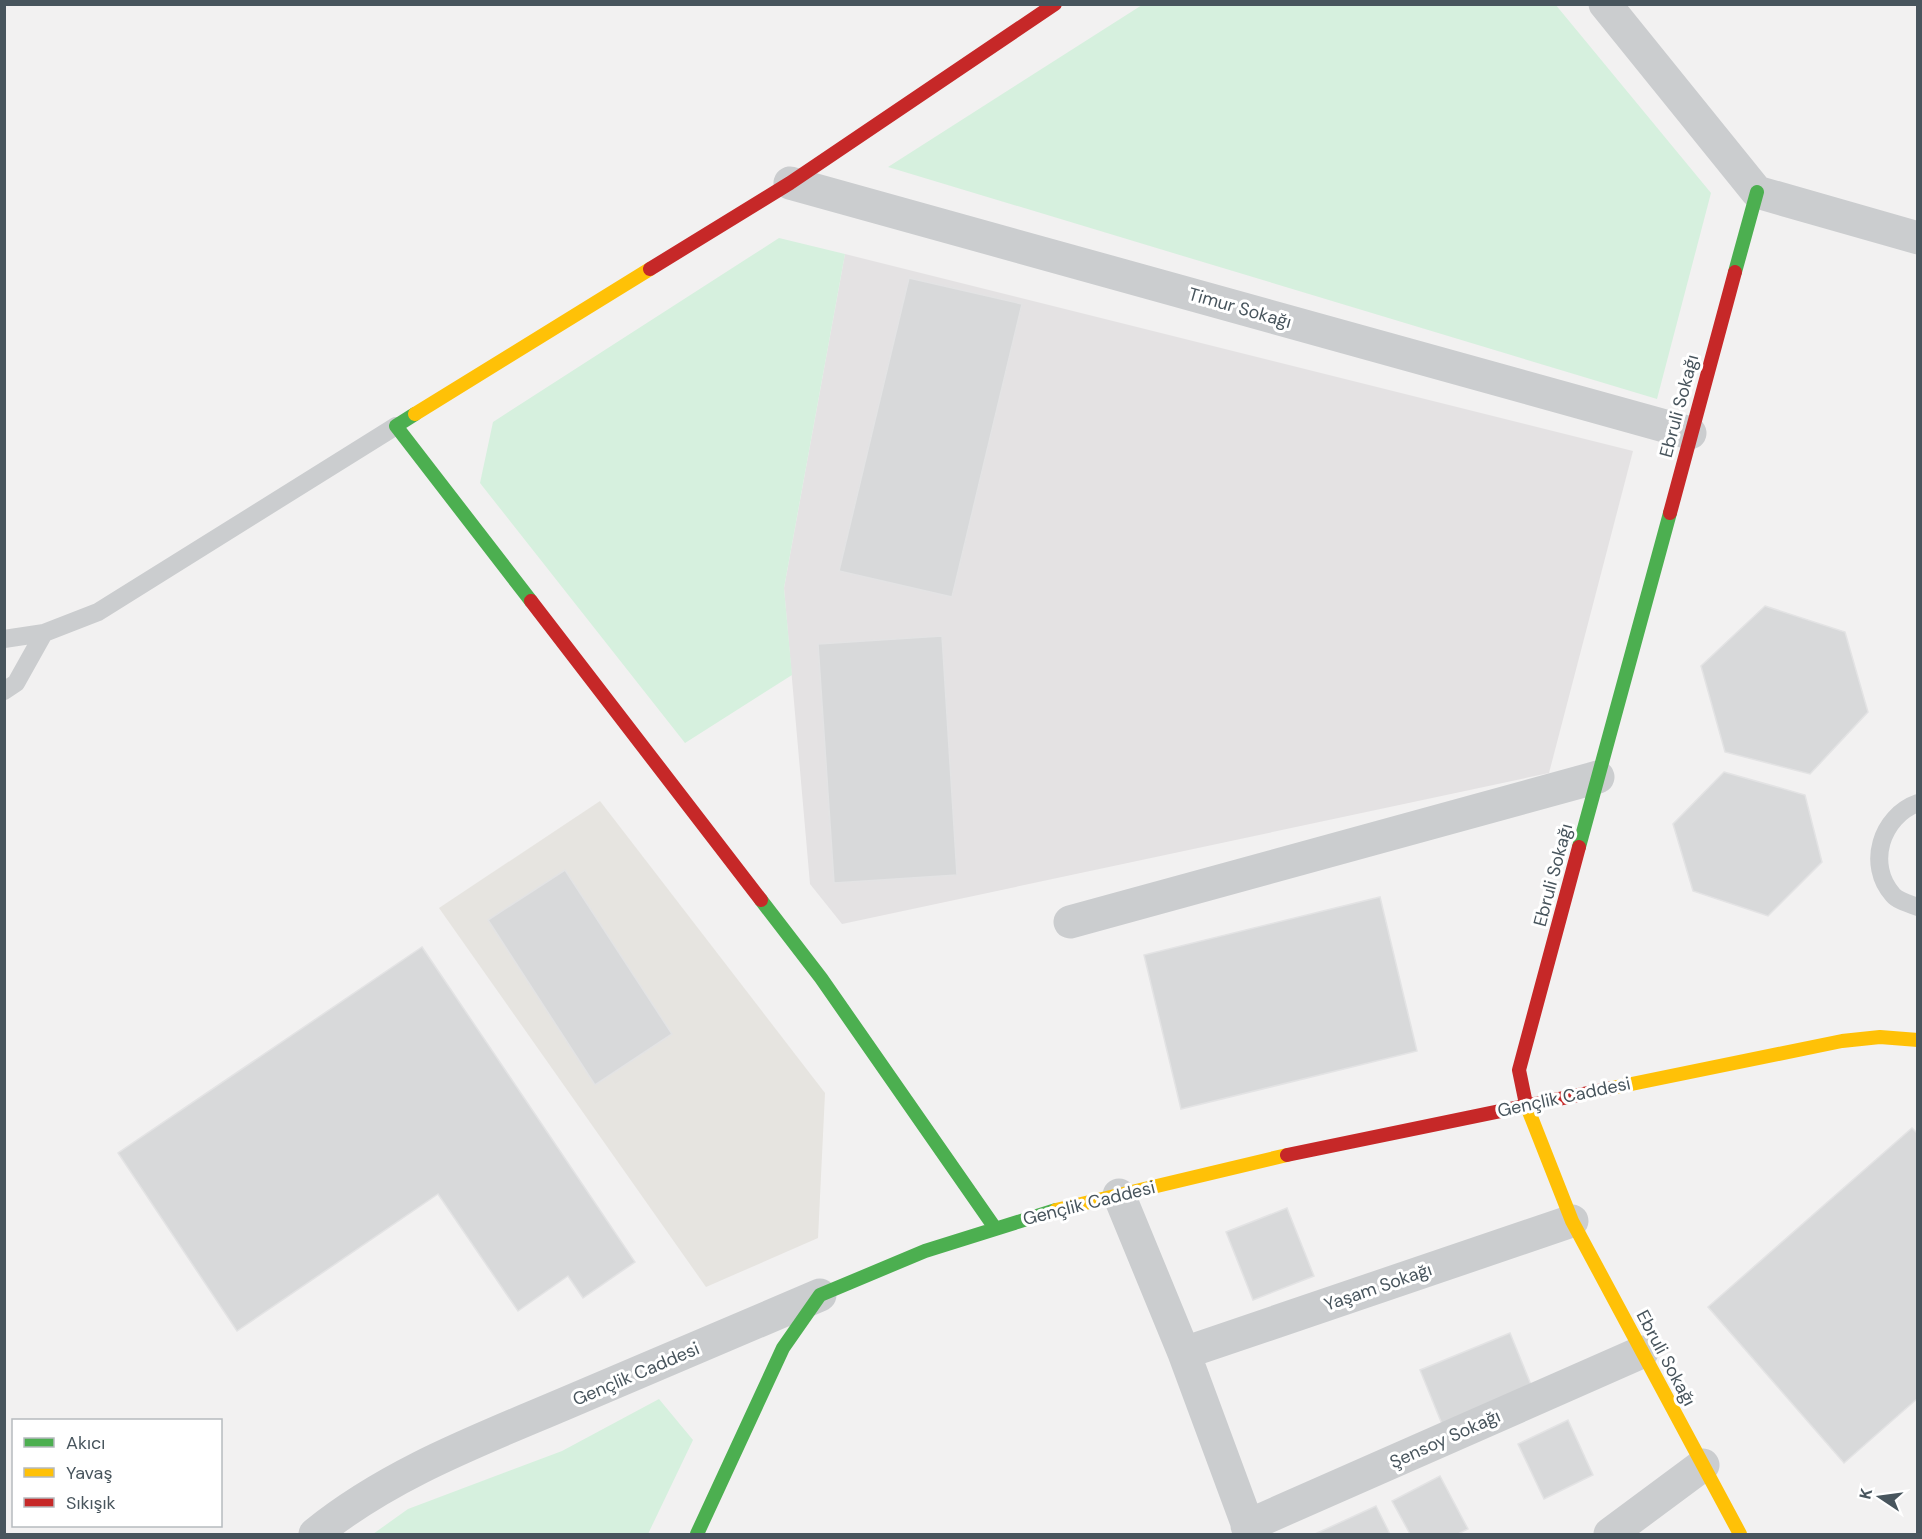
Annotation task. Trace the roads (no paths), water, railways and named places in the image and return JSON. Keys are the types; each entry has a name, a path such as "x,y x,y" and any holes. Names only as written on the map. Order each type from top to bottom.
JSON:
{"street":[{"path":"995,1228 821,978 396,426 789,183 1055,4"},
{"path":"1605,4 1757,192 1917,238"},
{"name":"Timur Sokağı","path":"789,183 1690,434"},
{"name":"Ebruli Sokağı","path":"1740,1534 1572,1221 1526,1104 1519,1070 1757,192"},
{"path":"1070,922 1598,777"},
{"name":"Gençlik Caddesi","path":"315,1534 345,1510 393,1481 458,1449 925,1251 1035,1215 1249,1163 1818,1045 1864,1038 1917,1040"},
{"path":"1119,1195 1184,1353 1249,1530"},
{"name":"Yaşam Sokağı","path":"1184,1353 1572,1221"},
{"path":"697,1534 783,1348 820,1295"},
{"name":"Şensoy Sokağı","path":"1249,1530 1642,1352"},
{"path":"1610,1534 1703,1465"}],"lane":[{"path":"4,639 44,633 98,612 396,426"},
{"path":"4,691 16,683 44,633"},
{"path":"1917,803 1900,813 1888,825 1881,840 1878,855 1880,871 1894,897 1917,907"}]}
